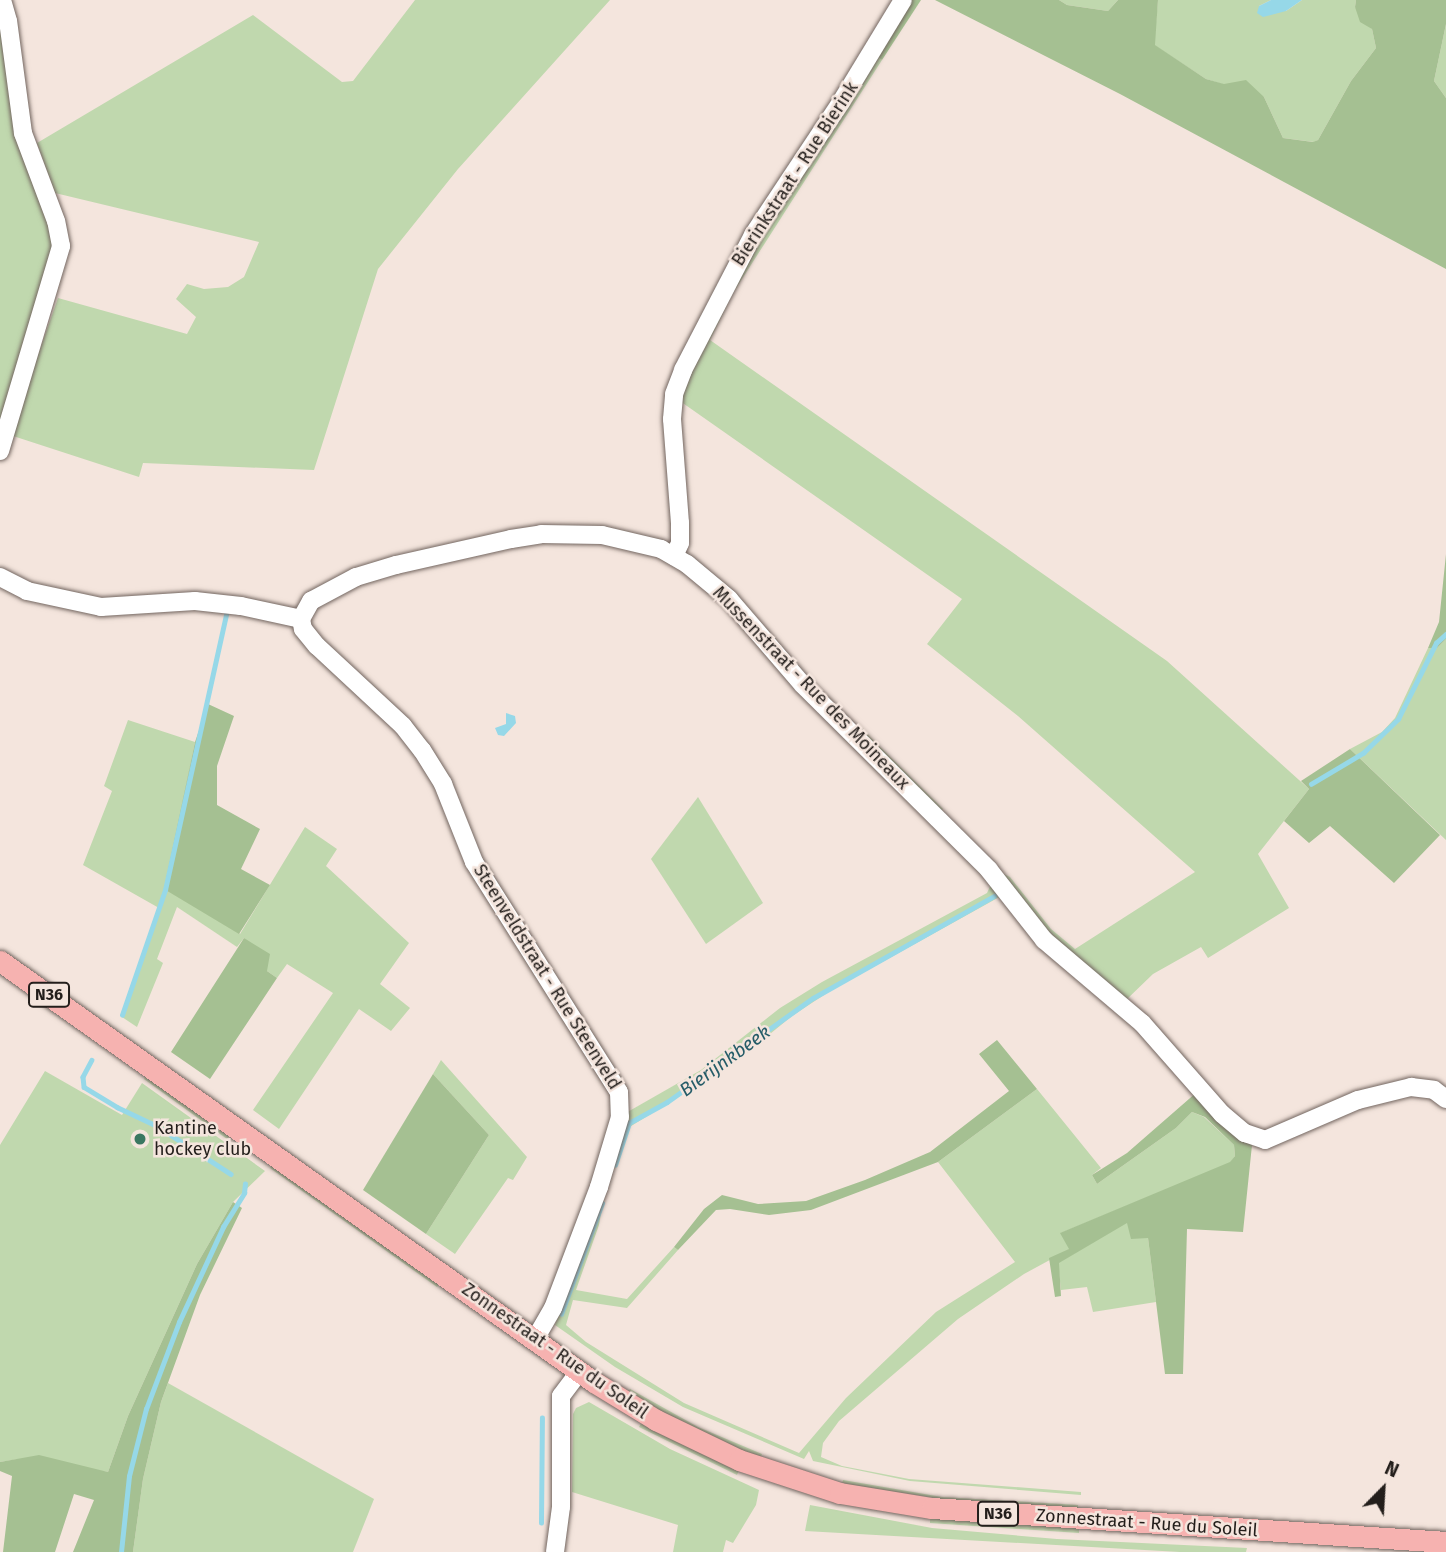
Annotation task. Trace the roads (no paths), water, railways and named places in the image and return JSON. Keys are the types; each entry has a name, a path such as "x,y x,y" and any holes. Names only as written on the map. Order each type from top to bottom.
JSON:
{"main road":[{"name":"Zonnestraat - Rue du Soleil","path":"0,961 580,1371 638,1410 714,1449 794,1480 872,1500 968,1512 1446,1542"}],"street":[{"path":"0,451 61,246 56,220 23,133 10,36 2,0"},
{"name":"Bierinkstraat - Rue Bierink","path":"674,556 680,543 680,523 672,419 674,394 683,370 753,235 841,103 903,0"},
{"name":"Mussenstraat - Rue des Moineaux","path":"301,619 311,601 356,577 396,565 541,534 602,535 661,548 729,599 803,685 989,870 1044,940 1142,1023 1231,1123 1254,1138 1265,1140 1358,1100 1396,1090 1425,1087 1445,1092"},
{"path":"0,577 36,594 101,607 195,601 241,606 301,619"},
{"name":"Steenveldstraat - Rue Steenveld","path":"301,619 303,629 317,646 403,726 422,750 443,784 474,862 619,1092 620,1117 598,1187 552,1308 535,1339"},
{"path":"555,1552 561,1507 561,1396 580,1371"}],"water":[{"path":"1271,0 1302,0 1286,11 1263,17 1257,13 1259,6"},
{"path":"506,713 515,716 516,723 504,736 498,735 495,728 506,724"}],"waterway":[{"path":"122,1015 165,890 226,615"},
{"name":"Bierijnkbeek","path":"1311,784 1363,753 1398,719 1436,643 1446,634"},
{"name":"Bierijnkbeek","path":"615,1165 629,1123 667,1102 813,998 994,896"},
{"path":"92,1060 83,1077 84,1087 157,1126 231,1174"},
{"path":"121,1552 129,1476 146,1409 179,1322 223,1227 244,1193 245,1184"},
{"name":"Bierijnkbeek","path":"561,1314 602,1203"},
{"name":"Bierijnkbeek","path":"541,1523 542,1418"}],"place":[{"name":"Kantine hockey club","path":"140,1139"}]}
